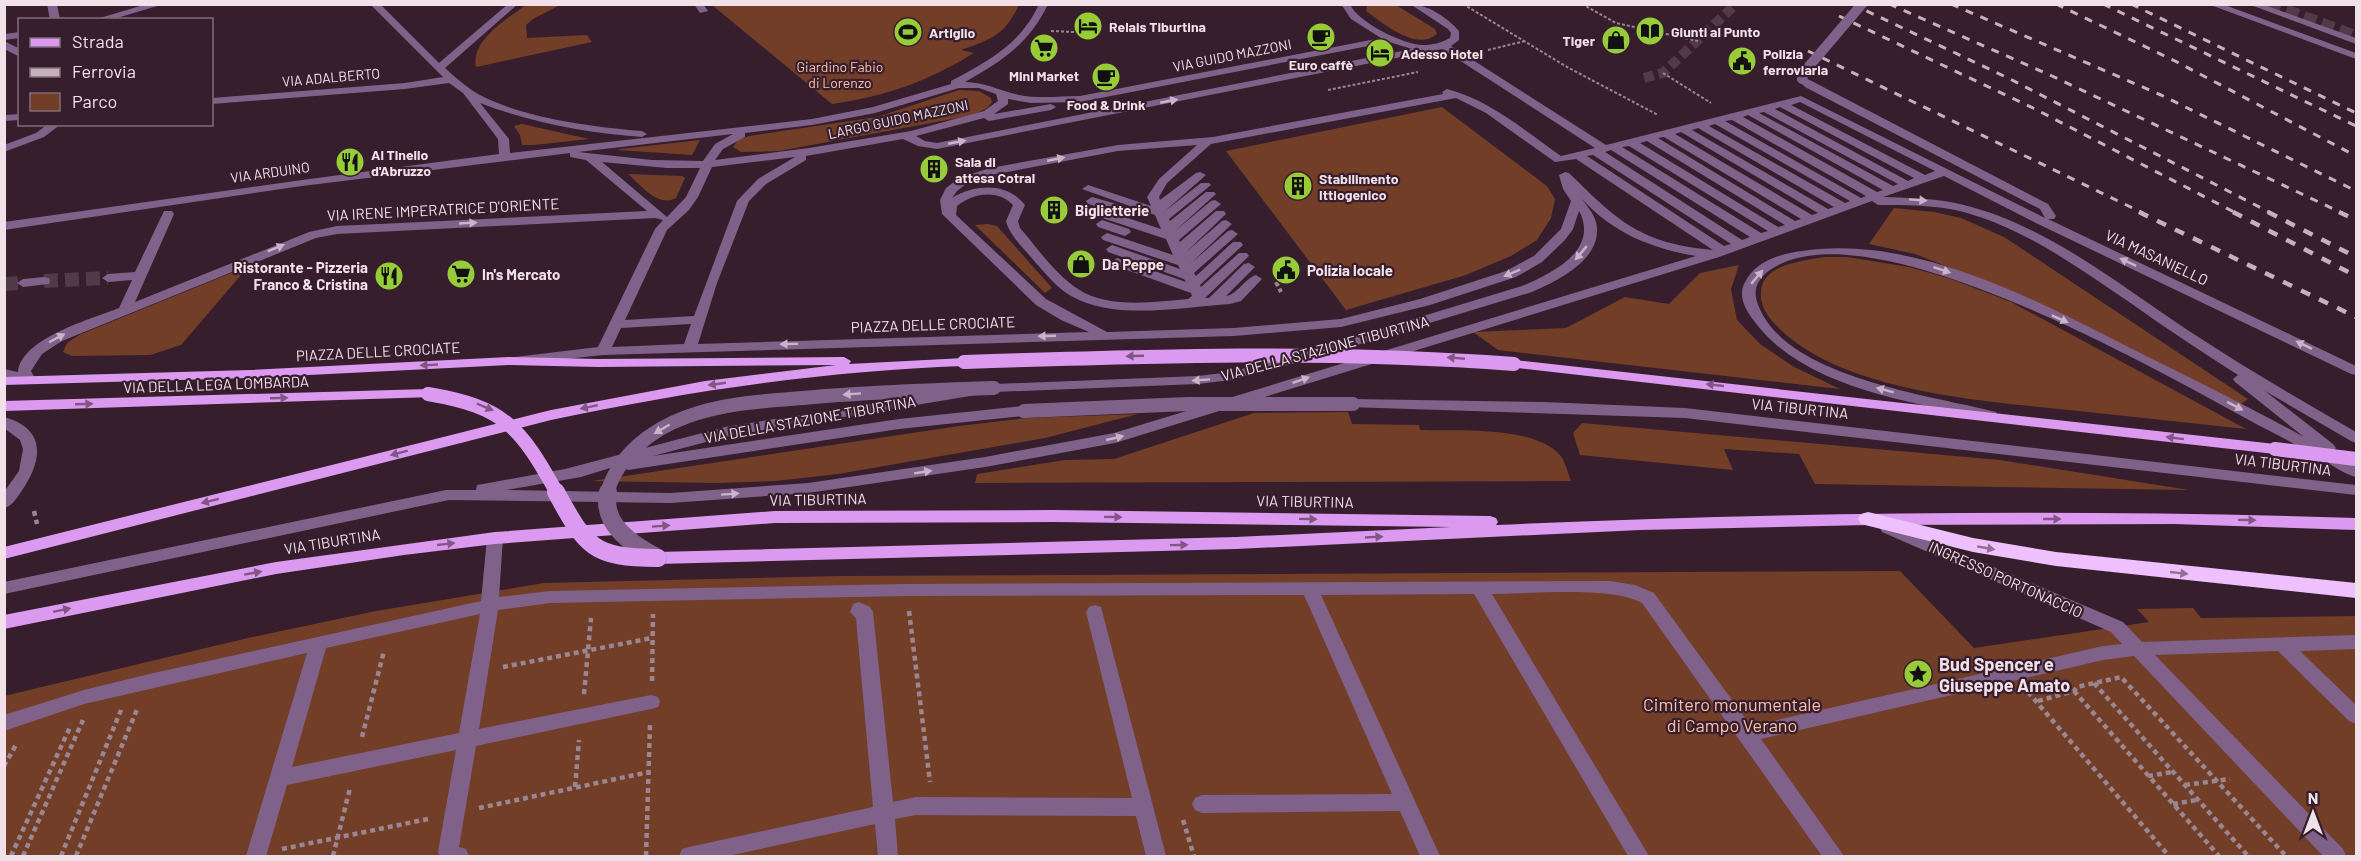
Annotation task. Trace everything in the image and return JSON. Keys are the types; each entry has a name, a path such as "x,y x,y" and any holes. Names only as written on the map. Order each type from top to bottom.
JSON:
{"highway":[{"path":"1868,519 1973,545 2056,559 2356,591"}],"main road":[{"name":"VIA TIBURTINA","path":"4,553 540,417 608,402 740,381 900,363 1193,354 1365,353 1514,364 2003,417 2356,459"},
{"name":"PIAZZA DELLE CROCIATE","path":"250,374 508,361 598,363 815,360 900,363"},
{"name":"VIA DELLA LEGA LOMBARDA","path":"4,381 250,374"},
{"name":"VIA DELLA LEGA LOMBARDA","path":"4,406 429,394 476,403 508,420 525,439 578,531 590,545 619,557 658,558"},
{"name":"VIA TIBURTINA","path":"4,622 329,559 495,538 775,517 1054,516 1641,524"},
{"name":"VIA TIBURTINA","path":"658,558 1236,543 1641,524 1868,519 2174,518 2356,524"}],"street":[{"path":"105,18 160,4"},
{"path":"374,4 466,91 503,139 505,157"},
{"path":"440,67 514,4"},
{"path":"948,87 1014,49 1028,34 1044,4"},
{"path":"902,134 922,144 938,146 1414,52 1454,40 1455,31 1414,4"},
{"path":"1862,4 1805,71 1802,79 1809,85 2044,207 2097,274"},
{"path":"2252,4 2356,41"},
{"path":"1346,5 1352,15 1389,39 1409,46 1430,47"},
{"path":"2215,5 2356,56"},
{"name":"VIA GUIDO MAZZONI","path":"968,121 1038,110 1080,99 1389,39"},
{"path":"4,44 18,53"},
{"path":"1443,45 1605,149 1741,245"},
{"name":"VIA ADALBERTO","path":"213,101 405,86 452,79"},
{"name":"LARGO GUIDO MAZZONI","path":"973,84 1001,93 1004,102 1000,108 968,121 775,158 707,164 660,164 541,153 788,125 858,114 948,87 973,84"},
{"path":"466,91 489,103 576,128 650,135 699,134"},
{"name":"VIA GUIDO MAZZONI","path":"1001,93 1040,101 1080,99"},
{"path":"1105,334 1066,317 1041,302 951,218 945,206 950,192 956,186 978,175 1104,150 1179,141 1207,142 1456,94 1479,106 1559,160"},
{"name":"VIA MASANIELLO","path":"1559,160 1801,99 1943,172 2051,216 2356,371"},
{"path":"1782,104 1924,179"},
{"path":"1765,108 1908,184"},
{"path":"1750,112 1892,190"},
{"path":"1733,116 1876,196"},
{"path":"1717,121 1860,202 1912,200 1949,204 2010,224 2097,274 2177,329 2290,400 2356,438"},
{"name":"LARGO GUIDO MAZZONI","path":"707,164 718,146 727,139 788,125"},
{"path":"1700,125 1844,208"},
{"path":"4,150 40,135 53,126"},
{"path":"1683,129 1828,214"},
{"path":"1666,133 1810,220"},
{"path":"1648,138 1795,226"},
{"path":"1207,142 1154,193 1176,250 1213,301 1233,300 1227,225"},
{"path":"1631,142 1778,232"},
{"path":"1605,149 1760,238"},
{"path":"690,348 734,220 745,198 766,179 813,152"},
{"name":"VIA ARDUINO","path":"4,226 198,196 541,153"},
{"path":"1578,155 1719,253"},
{"path":"590,157 662,218"},
{"name":"VIA DELLA STAZIONE TIBURTINA","path":"658,558 627,538 616,527 607,507 607,499 611,482 619,466 639,445 664,427 708,410 748,403 877,392 1198,380 1231,376 1306,356 1516,293 1548,280 1570,265 1584,251 1590,237 1590,223 1567,188 1559,160"},
{"path":"603,351 662,218 686,206 707,164"},
{"name":"VIA TIBURTINA","path":"446,495 671,498 774,490 884,478 1086,445 1155,428 1321,373 1719,253 1943,172"},
{"path":"1565,175 1601,212 1629,231 1655,242 1719,253"},
{"path":"951,218 949,208 963,196 981,192 1006,194 1014,198 1019,205 1018,212 1012,221 1014,229 1068,288 1082,298 1115,306 1176,250 1227,225"},
{"name":"VIA DELLA STAZIONE TIBURTINA","path":"1357,319 1505,277 1528,266 1567,229 1576,202"},
{"path":"1099,213 1176,250"},
{"path":"1099,213 1176,250"},
{"path":"1099,213 1176,250"},
{"path":"1099,213 1176,250"},
{"path":"126,308 168,214"},
{"name":"VIA IRENE IMPERATRICE D'ORIENTE","path":"29,380 25,368 31,357 44,346 67,333 296,241 328,231 662,218"},
{"path":"1176,250 1227,225"},
{"path":"1176,250 1227,225"},
{"path":"1176,250 1227,225"},
{"path":"1117,262 1176,250 1227,225"},
{"path":"2003,417 1888,391 1822,368 1787,347 1762,325 1749,298 1748,292 1752,281 1775,261 1821,251 1878,254 1931,266 2080,328 2261,419 2356,470"},
{"path":"108,278 141,276"},
{"path":"23,283 44,281"},
{"name":"PIAZZA DELLE CROCIATE","path":"508,361 603,351 1266,330 1324,326 1357,319"},
{"path":"616,324 698,320"},
{"path":"2177,329 2356,470"},
{"name":"VIA DELLA LEGA LOMBARDA","path":"4,373 29,380"},
{"name":"VIA DELLA STAZIONE TIBURTINA","path":"571,473 737,430 994,388"},
{"name":"VIA TIBURTINA","path":"4,588 446,495 571,473 899,424 1024,411 1164,403 1247,401 1544,407 1685,413 2356,490"},
{"path":"4,422 19,430 30,444 31,453 27,474 4,503"},
{"name":"INGRESSO PORTONACCIO","path":"1868,519 2117,627 2336,856"},
{"path":"450,855 490,605 495,538"},
{"path":"1309,587 1430,856"},
{"path":"1479,587 1639,856"},
{"path":"4,723 84,697 148,681 490,605 550,597 882,590 1610,587 1635,591 1648,598 1834,856"},
{"path":"859,609 859,612 864,612 888,856"},
{"path":"1095,612 1156,856"},
{"path":"256,856 319,642"},
{"path":"1746,735 2103,653 2138,649 2356,642"},
{"path":"2282,644 2356,716"},
{"path":"280,778 651,702"},
{"path":"1203,804 1406,802"},
{"path":"689,856 884,812 933,805 1142,807"}],"path":[{"path":"1462,4 1567,67 1659,116"},
{"path":"1582,4 1616,23 1698,41"},
{"path":"1054,31 1095,33 1097,30"},
{"path":"1483,52 1525,41"},
{"path":"1663,74 1733,116"},
{"path":"1385,75 1394,81"},
{"path":"1701,106 1712,104"},
{"path":"34,511 37,524"},
{"path":"908,607 933,805"},
{"path":"646,856 653,614"},
{"path":"479,672 652,638"},
{"path":"2169,856 2036,699 2074,691 2077,687 2121,676 2286,856"},
{"path":"76,856 148,681"},
{"path":"2094,683 2248,856"},
{"path":"2074,691 2219,856"},
{"path":"61,856 124,703"},
{"path":"11,856 70,725"},
{"path":"24,856 79,729"},
{"path":"4,766 17,743"},
{"path":"2148,776 2173,772"},
{"path":"2185,785 2223,780"},
{"path":"2173,804 2198,800"},
{"path":"1182,816 1194,856"}],"green space":[{"path":"526,5 560,5 526,25 527,38 587,35 592,42 476,67 476,57 484,39"},
{"name":"Giardino Fabio di Lorenzo","path":"712,5 1019,5 1002,30 989,39 961,50 974,53 940,72 888,92 832,104"},
{"path":"1367,5 1396,5 1435,29 1437,34 1429,39 1419,40 1400,34 1366,11"},
{"path":"959,90 979,91 991,98 992,102 987,108 974,115 779,151 741,152 733,147 738,140 749,136 877,117"},
{"path":"1442,107 1547,186 1555,199 1551,218 1537,240 1511,256 1466,275 1346,310 1226,151"},
{"path":"522,124 589,139 522,145 520,135 514,126"},
{"path":"700,140 692,155 618,150 620,149"},
{"path":"628,174 685,178 676,198 663,200 650,194"},
{"path":"1894,208 1934,212 1961,218 2004,237 2248,399 2241,404 1992,284 1915,254 1869,244"},
{"path":"975,225 997,226 1052,288 1045,293"},
{"path":"1824,257 1847,257 1909,267 1951,279 2011,302 2246,429 1975,400 1887,383 1847,370 1811,352 1781,330 1769,317 1762,302 1763,282 1776,269 1795,262"},
{"path":"1739,265 1731,289 1737,320 1760,344 1794,367 1840,389 1498,350 1473,332 1566,328 1625,297 1669,304 1700,273"},
{"path":"236,271 241,272 241,275 181,345 150,355 72,356 63,352 67,343 79,335"},
{"path":"1348,412 1352,424 1419,425 1420,430 1492,432 1529,438 1545,444 1560,455 1571,481 975,483 977,474 1065,460 1114,459 1254,413"},
{"path":"1138,414 1045,438 838,474 776,481 717,483 592,481 959,426 1027,418"},
{"path":"1582,423 2000,460 2189,490 1815,484 1799,454 1724,449 1733,470 1580,455 1573,433"},
{"name":"Cimitero monumentale di Campo Verano","path":"1900,571 1974,648 2149,622 2137,609 2193,608 2201,618 2356,616 2356,856 5,856 4,696 248,638 376,611 544,583 840,576"}],"tunnel":[{"path":"1644,78 1663,73 1736,4"},
{"path":"2268,4 2356,37"},
{"path":"44,281 108,278"},
{"path":"4,284 23,283"}],"railway":[{"path":"1852,4 2008,78 2271,213"},
{"path":"1889,4 2052,76 2342,213"},
{"path":"1951,4 2161,95 2356,191"},
{"path":"2056,4 2175,61 2356,156"},
{"path":"2103,4 2356,126"},
{"path":"2131,4 2356,113"},
{"path":"1839,16 2033,108 2236,213"},
{"path":"1808,51 2143,213"},
{"path":"2139,212 2356,317"},
{"path":"2233,212 2356,276"},
{"path":"2268,212 2356,257"},
{"path":"2339,212 2356,220"}],"place":[{"name":"Relais Tiburtina","path":"1088,26"},
{"name":"Giunti al Punto","path":"1650,31"},
{"name":"Artiglio","path":"908,32"},
{"name":"Euro caffè","path":"1321,37"},
{"name":"Tiger","path":"1616,40"},
{"name":"Mini Market","path":"1044,48"},
{"name":"Adesso Hotel","path":"1380,53"},
{"name":"Polizia ferroviaria","path":"1742,61"},
{"name":"Food & Drink","path":"1106,77"},
{"name":"Al Tinello d'Abruzzo","path":"350,162"},
{"name":"Sala di attesa Cotral","path":"934,169"},
{"name":"Stabilimento Ittiogenico","path":"1298,186"},
{"name":"Biglietterie","path":"1054,210"},
{"name":"Da Peppe","path":"1081,264"},
{"name":"Polizia locale","path":"1286,270"},
{"name":"In's Mercato","path":"461,274"},
{"name":"Ristorante - Pizzeria Franco & Cristina","path":"389,276"},
{"name":"Bud Spencer e Giuseppe Amato","path":"1918,674"}]}
